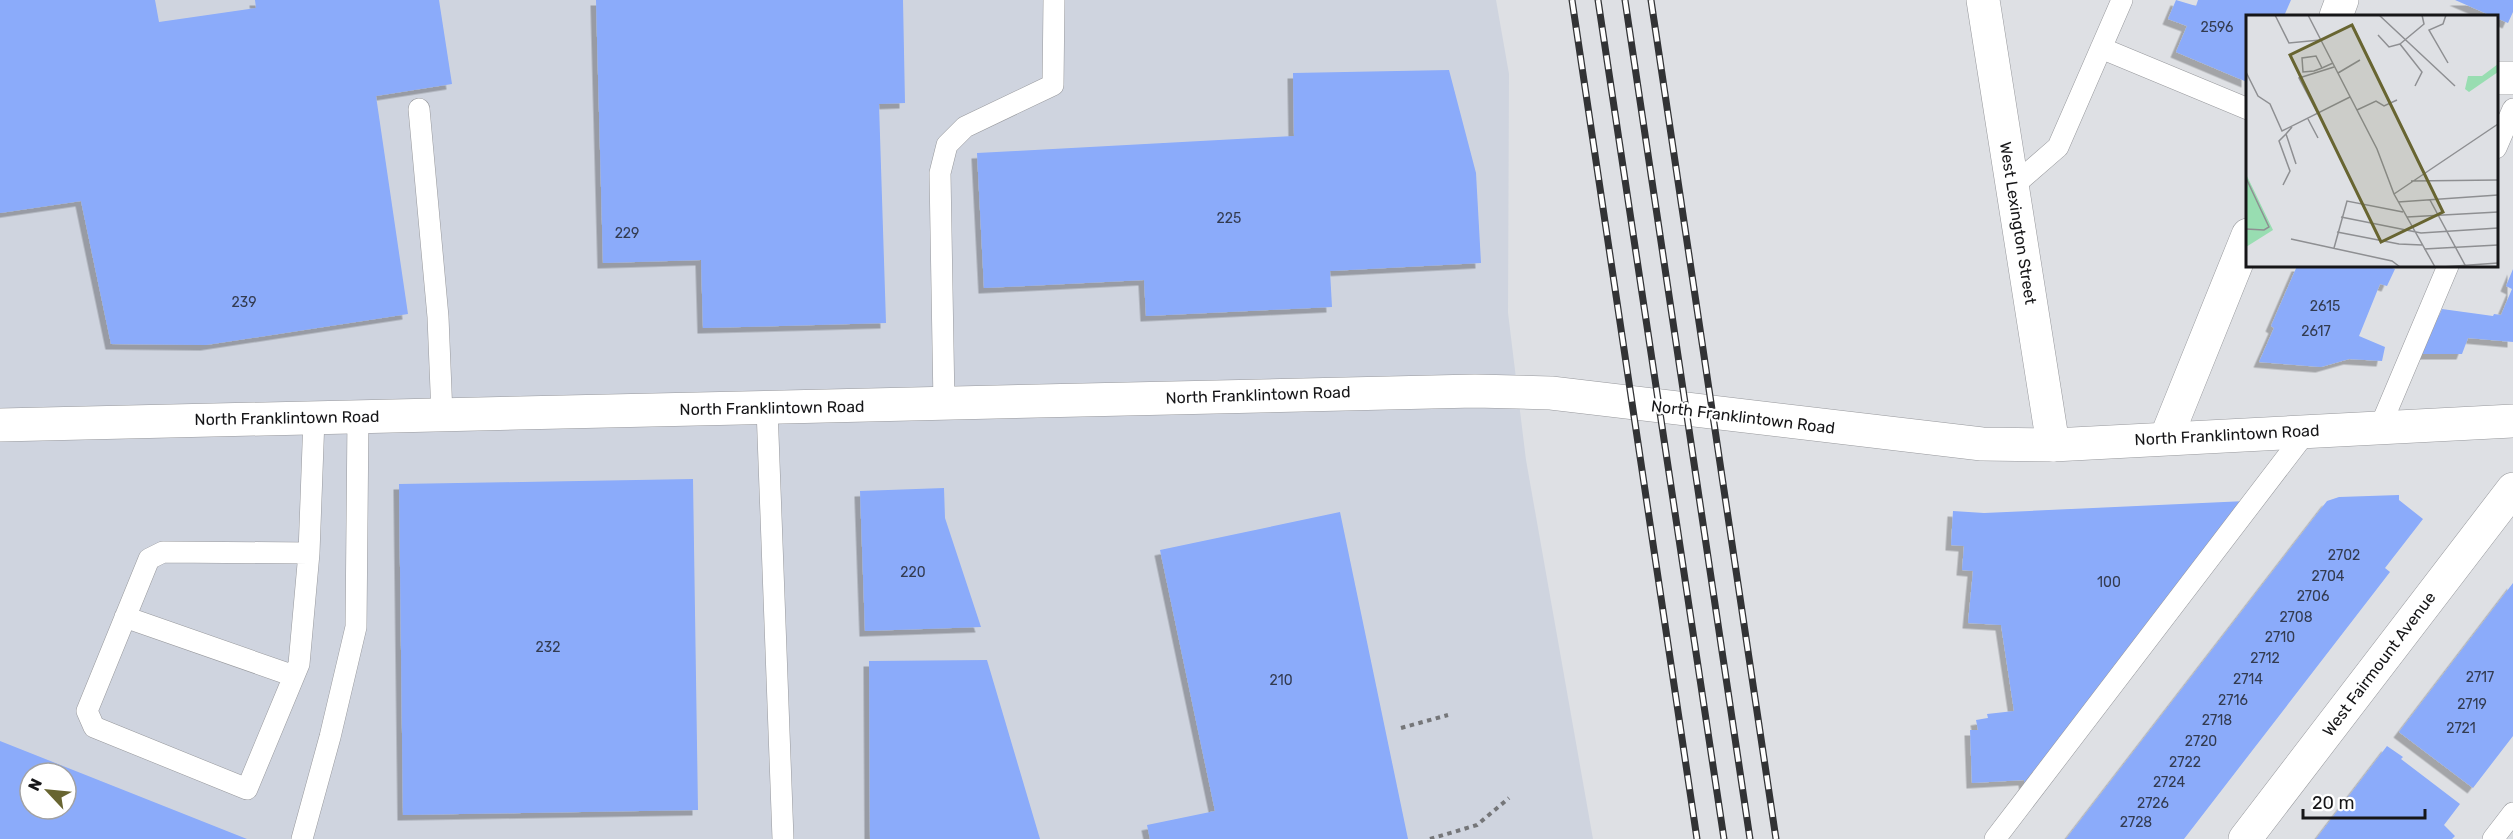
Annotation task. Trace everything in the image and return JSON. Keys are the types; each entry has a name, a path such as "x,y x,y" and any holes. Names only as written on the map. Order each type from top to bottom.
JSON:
{"street":[{"name":"West Lexington Street","path":"1983,0 2053,445"},
{"path":"2336,15 2343,0"},
{"path":"2166,438 2246,238"},
{"name":"North Franklintown Road","path":"0,425 944,404 1416,390 1551,393 1982,444 2053,445 2513,421"},
{"name":"West Fairmount Avenue","path":"2245,839 2513,489"}],"lane":[{"path":"944,404 940,173 946,145 965,128 1053,85 1054,0"},
{"path":"2012,187 2058,147 2122,0"},
{"path":"2101,48 2246,108"},
{"path":"419,109 438,317 442,415"},
{"path":"2498,143 2513,109"},
{"path":"2380,427 2448,267"},
{"path":"766,408 783,839"},
{"path":"302,839 330,738 356,627 358,417"},
{"path":"309,553 163,552 149,559 87,711 94,727 247,789 299,664 309,553 314,418"},
{"path":"1995,839 2306,432"},
{"path":"125,617 294,676"},
{"path":"2493,839 2513,813"}],"path":[{"path":"1401,728 1448,715"},
{"path":"1430,839 1477,825 1509,798"}],"shaded area":[{"path":"0,0 1496,0 1509,74 1508,313 1526,460 1593,839 0,839"}],"building":[{"path":"0,0 155,0 159,22 256,8 255,0 439,0 452,84 376,96 408,314 206,345 111,344 81,201 0,213"},
{"path":"596,0 903,0 905,103 879,104 886,323 703,328 701,260 603,263"},
{"path":"2176,0 2196,6 2198,0 2291,0 2284,15 2246,15 2246,82 2176,52 2187,26 2168,19"},
{"path":"2455,0 2513,0 2513,12 2508,23 2498,19 2498,15 2490,15"},
{"path":"1449,70 1476,173 1481,263 1330,271 1332,307 1146,316 1144,280 984,288 977,153 1294,136 1293,73"},
{"path":"2297,267 2389,267 2395,269 2387,286 2380,284 2359,336 2385,347 2382,361 2349,359 2321,367 2259,362 2274,328 2271,326"},
{"path":"2513,269 2513,342 2468,338 2462,354 2422,354 2442,309 2493,316 2494,314 2501,315 2512,289 2506,286"},
{"path":"693,479 698,810 403,815 399,484"},
{"path":"944,488 945,518 981,627 865,631 860,491"},
{"path":"2399,495 2399,500 2423,519 2385,568 2390,572 2184,839 2066,839 2327,501 2339,497"},
{"path":"2246,501 2026,792 2024,780 1972,783 1970,730 1978,730 1976,720 1988,718 1987,714 2014,711 2001,625 1968,623 1973,571 1962,570 1964,546 1951,545 1953,511 1984,513"},
{"path":"1340,512 1408,839 1150,839 1147,825 1215,811 1160,550"},
{"path":"2513,583 2513,736 2473,788 2399,732"},
{"path":"987,660 1040,839 870,839 869,661"},
{"path":"0,741 50,761 18,761 18,821 78,821 78,772 247,839 0,839"},
{"path":"2387,746 2460,804 2444,825 2455,836 2452,839 2316,839"}],"railway":[{"path":"1572,0 1697,839"},
{"path":"1598,0 1724,839"},
{"path":"1625,0 1750,839"},
{"path":"1651,0 1776,839"}]}
